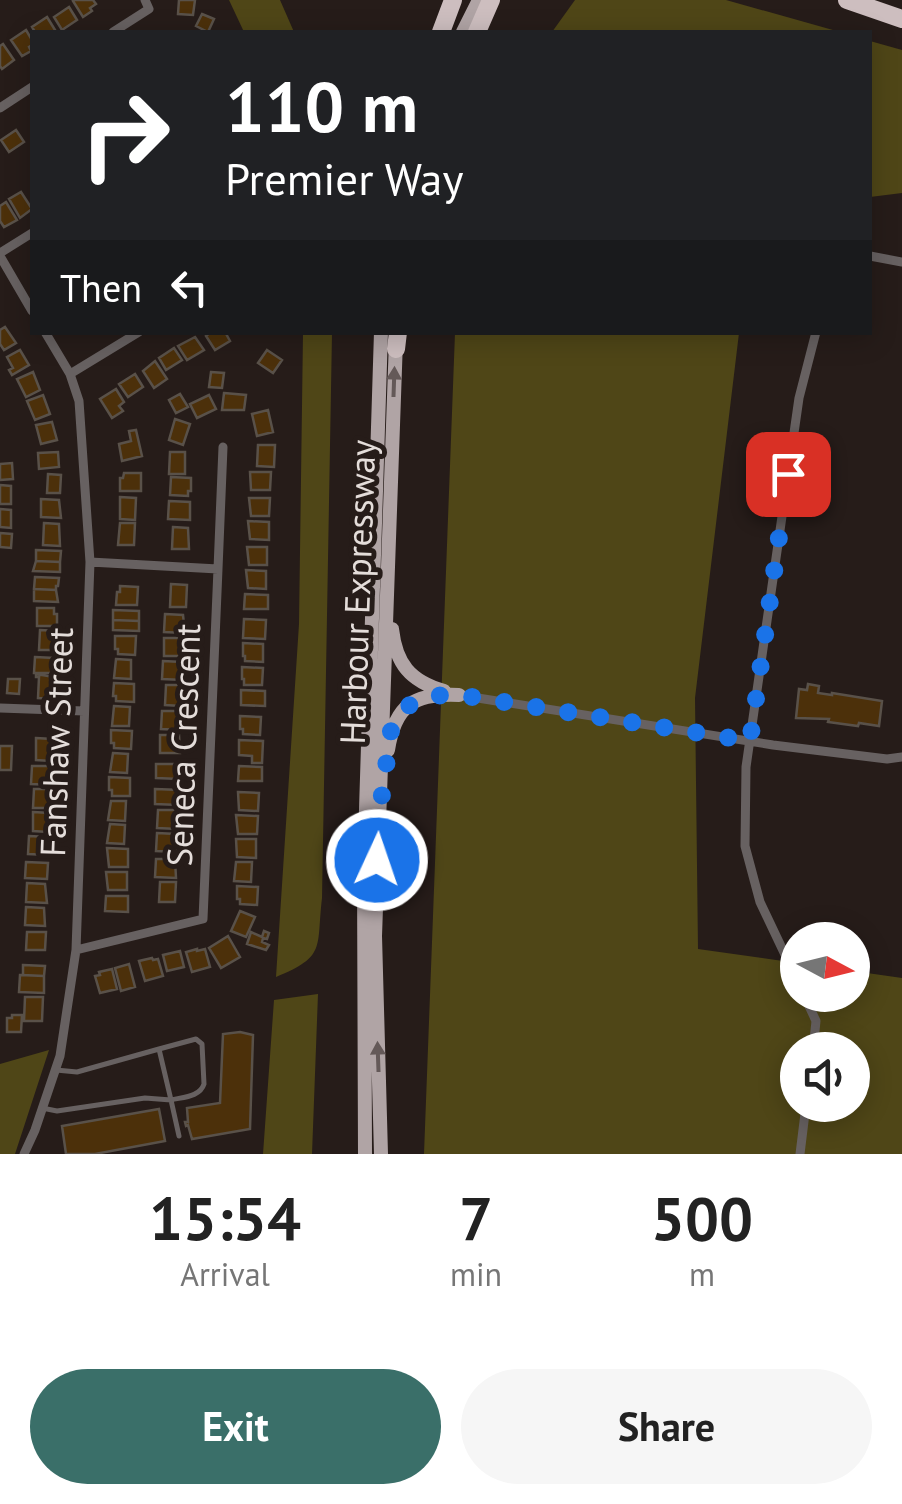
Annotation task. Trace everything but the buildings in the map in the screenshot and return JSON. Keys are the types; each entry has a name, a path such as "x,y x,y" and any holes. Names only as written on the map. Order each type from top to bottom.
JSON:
{"highway":[{"path":"443,30 455,0"},
{"path":"477,30 491,0"},
{"path":"847,0 902,20"}],"main road":[{"path":"465,30 479,0"},
{"name":"Harbour Expressway","path":"362,1154 364,874 380,335"},
{"name":"Harbour Expressway","path":"381,1154 375,936 397,338"},
{"path":"388,560 398,658 406,670 430,687 460,695"},
{"path":"378,823 395,720 418,698 460,695"}],"street":[{"path":"117,30 149,9 145,0"},
{"path":"0,108 30,88"},
{"path":"30,235 0,255 30,308"},
{"path":"872,256 902,262"},
{"name":"Fanshaw Street","path":"24,1154 60,1056 76,950 90,562 78,401 70,374 48,335"},
{"path":"70,374 133,335"},
{"path":"780,944 760,902 745,846 746,767 799,398 815,335"},
{"path":"90,562 218,569 223,448"},
{"name":"Seneca Crescent","path":"76,950 203,919 218,569"},
{"path":"460,695 750,741 887,759 902,757"},
{"path":"0,708 84,710"},
{"path":"800,1154 804,1122"}],"lane":[{"path":"42,1108 57,1112 146,1098 171,1100 197,1094 204,1084 202,1044 196,1039 77,1072 55,1070"},
{"path":"160,1049 179,1136"}],"shaded area":[{"path":"229,0 280,0 293,30 243,30"},
{"path":"575,0 726,0 833,30 553,30"},
{"path":"872,42 902,50 902,193 872,197"},
{"path":"303,335 332,335 322,898 316,948 304,963 276,977 299,624"},
{"path":"455,335 739,335 695,698 698,949 780,961 780,1012 870,1012 870,973 902,978 902,1154 424,1154"},
{"path":"318,994 312,1154 263,1154 274,1000"},
{"path":"49,1050 15,1154 0,1154 0,1064"}],"route":[{"path":"377,860 391,731 395,720 418,698 460,695 750,741 788,474"}]}
